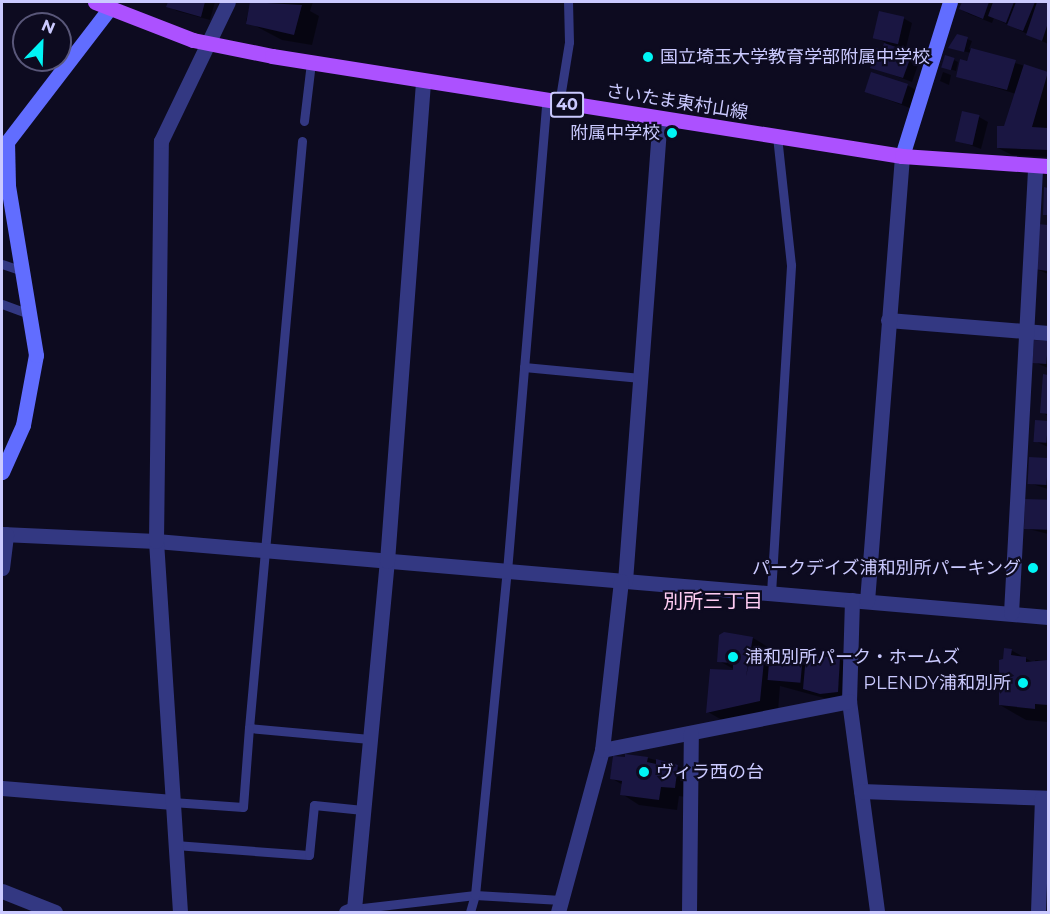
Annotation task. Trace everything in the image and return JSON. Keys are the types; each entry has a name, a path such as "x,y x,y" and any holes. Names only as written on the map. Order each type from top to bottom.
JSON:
{"main road":[{"name":"さいたま東村山線","path":"95,2 109,9 210,43 423,82 902,156 1042,166"}],"street":[{"path":"180,912 156,541 161,141 228,2"},
{"path":"867,601 902,156 950,2"},
{"path":"2,472 23,424 36,355 8,185 4,141 109,9"},
{"path":"350,910 363,810 387,561 423,82"},
{"path":"560,906 602,750 623,581 660,119"},
{"path":"1011,613 1026,332 1042,166"},
{"path":"888,320 1048,333"},
{"path":"2,568 4,534 156,541 1048,616"},
{"path":"852,600 849,701 877,912"},
{"path":"602,750 849,701"},
{"path":"689,912 691,733"},
{"path":"2,788 172,802"},
{"path":"861,791 1045,798 1038,912"},
{"path":"2,891 55,912"}],"lane":[{"path":"470,912 475,895 507,571 524,367 552,103 569,42 568,2"},
{"path":"304,121 311,62"},
{"path":"771,593 791,265 777,138"},
{"path":"172,802 243,807 302,141"},
{"path":"2,264 22,271"},
{"path":"2,304 29,314"},
{"path":"524,367 640,378"},
{"path":"249,728 370,739"},
{"path":"175,845 309,855 314,805 363,810"},
{"path":"350,910 475,895 560,906"}],"building":[{"path":"168,2 205,2 201,17 166,7"},
{"path":"250,2 302,5 294,35 246,24"},
{"path":"962,2 989,2 983,19 959,9"},
{"path":"993,2 1014,2 1006,23 988,16"},
{"path":"1016,2 1035,2 1023,31 1007,25"},
{"path":"1037,2 1048,2 1048,23 1042,41 1026,35"},
{"path":"879,11 904,17 898,44 873,38"},
{"path":"957,34 968,37 964,52 948,48"},
{"path":"884,43 908,51 905,57 910,59 903,78 870,68 876,48 882,50"},
{"path":"971,48 1016,60 1007,90 956,77 960,59 967,61"},
{"path":"945,55 955,58 951,70 941,67"},
{"path":"1024,64 1048,72 1032,127 1048,128 1048,150 997,148 997,126 1004,126"},
{"path":"871,72 908,84 902,104 865,92"},
{"path":"962,111 980,115 973,145 955,141"},
{"path":"1044,187 1048,188 1048,215 1043,215"},
{"path":"1038,224 1048,225 1048,271 1033,269"},
{"path":"1034,340 1048,341 1046,364 1032,363"},
{"path":"1043,374 1048,375 1048,414 1040,413"},
{"path":"1035,420 1048,421 1046,443 1033,442"},
{"path":"1029,457 1048,458 1047,485 1028,484"},
{"path":"1025,499 1048,500 1047,530 1024,529"},
{"path":"724,632 753,637 746,676 750,660 764,661 760,701 706,713 710,669 733,670 733,663 717,662 719,635"},
{"name":"PLENDY浦和別所","path":"1004,648 1012,649 1011,655 1026,657 1026,662 1048,660 1048,705 1035,704 1035,709 999,705 999,660 1003,659"},
{"path":"770,652 803,655 800,683 768,680"},
{"path":"806,655 840,658 838,692 820,694 803,689"},
{"name":"ヴィラ西の台","path":"625,754 648,757 647,762 656,764 656,759 678,765 675,788 661,787 659,800 620,795 622,781 610,779 613,756 625,757"}],"place":[{"name":"国立埼玉大学教育学部附属中学校","path":"648,57"},
{"name":"附属中学校","path":"672,133"},
{"name":"パークデイズ浦和別所パーキング","path":"1033,568"},
{"name":"浦和別所パーク・ホームズ","path":"733,657"},
{"name":"PLENDY浦和別所","path":"1023,683"},
{"name":"ヴィラ西の台","path":"644,772"}],"district":[{"name":"別所三丁目","path":"713,601"}]}
